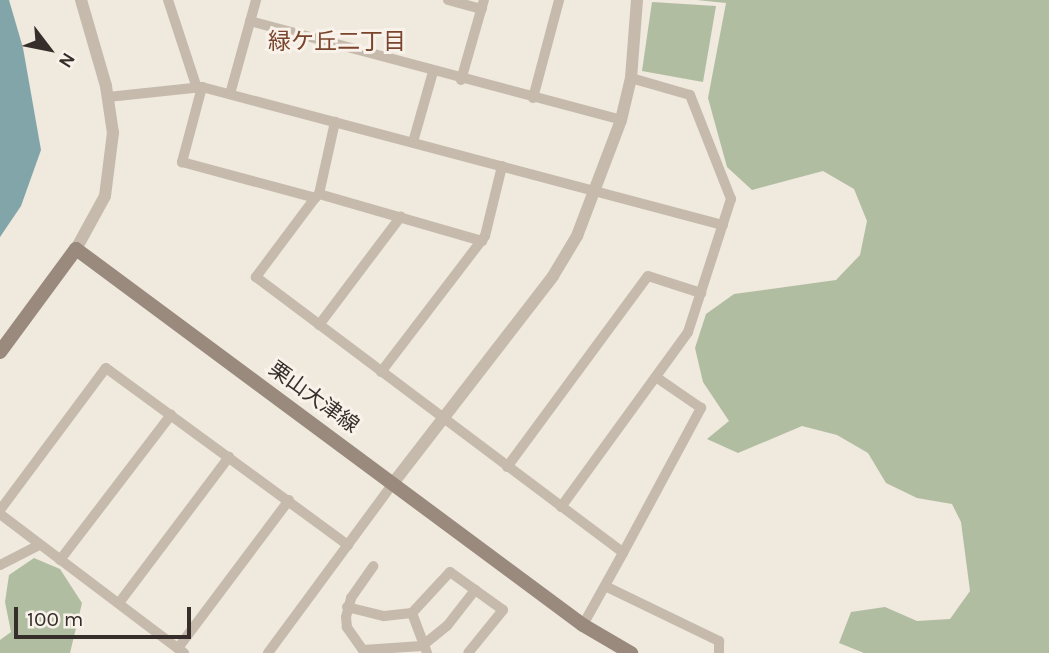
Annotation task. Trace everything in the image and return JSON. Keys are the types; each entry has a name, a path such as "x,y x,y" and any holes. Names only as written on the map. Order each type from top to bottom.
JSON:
{"main road":[{"path":"0,352 76,248"},
{"name":"栗山大津線","path":"76,248 583,625 631,653"}],"street":[{"path":"76,248 97,213 110,174 113,133 108,97 81,0"},
{"path":"168,0 200,88 182,162 401,216 482,241"},
{"path":"230,94 256,0"},
{"path":"448,0 483,5 461,80"},
{"path":"533,98 559,0"},
{"path":"268,653 394,482 553,276 597,190 621,120 631,78 637,0"},
{"path":"250,21 461,80 621,120"},
{"path":"413,142 433,72"},
{"path":"561,507 688,332 731,199 690,95 631,78"},
{"path":"108,97 200,88 230,94 723,225"},
{"path":"335,122 317,196 256,277 624,553"},
{"path":"381,372 482,241 502,166"},
{"path":"319,325 401,216"},
{"path":"507,467 648,276 701,293"},
{"path":"289,500 181,650 39,545 0,512 106,368 289,500 348,545"},
{"path":"583,625 701,408 656,377"},
{"path":"60,560 171,415"},
{"path":"119,603 229,457"},
{"path":"0,565 39,545"},
{"path":"373,566 348,607 347,627 364,651 424,649 447,626 475,590"},
{"path":"348,607 384,616 412,612 450,572 503,610 468,653"},
{"path":"605,586 719,640 719,653"},
{"path":"412,612 424,649"},
{"path":"279,640 281,653"}],"green space":[{"path":"697,0 1049,0 1049,653 864,653 839,643 851,612 885,607 917,621 950,619 970,591 961,522 952,504 917,498 886,483 868,453 837,435 802,426 738,453 707,439 729,421 703,382 695,348 706,314 734,294 836,280 860,255 867,221 854,189 823,171 752,190 727,167 708,98 726,3"},
{"path":"652,2 716,6 703,82 642,71"},
{"path":"34,558 60,569 82,603 70,653 0,653 0,640 11,632 5,602 9,575"}],"water":[{"path":"0,0 9,0 23,48 41,150 21,206 0,237"}],"district":[{"name":"緑ケ丘二丁目","path":"337,42"}]}
